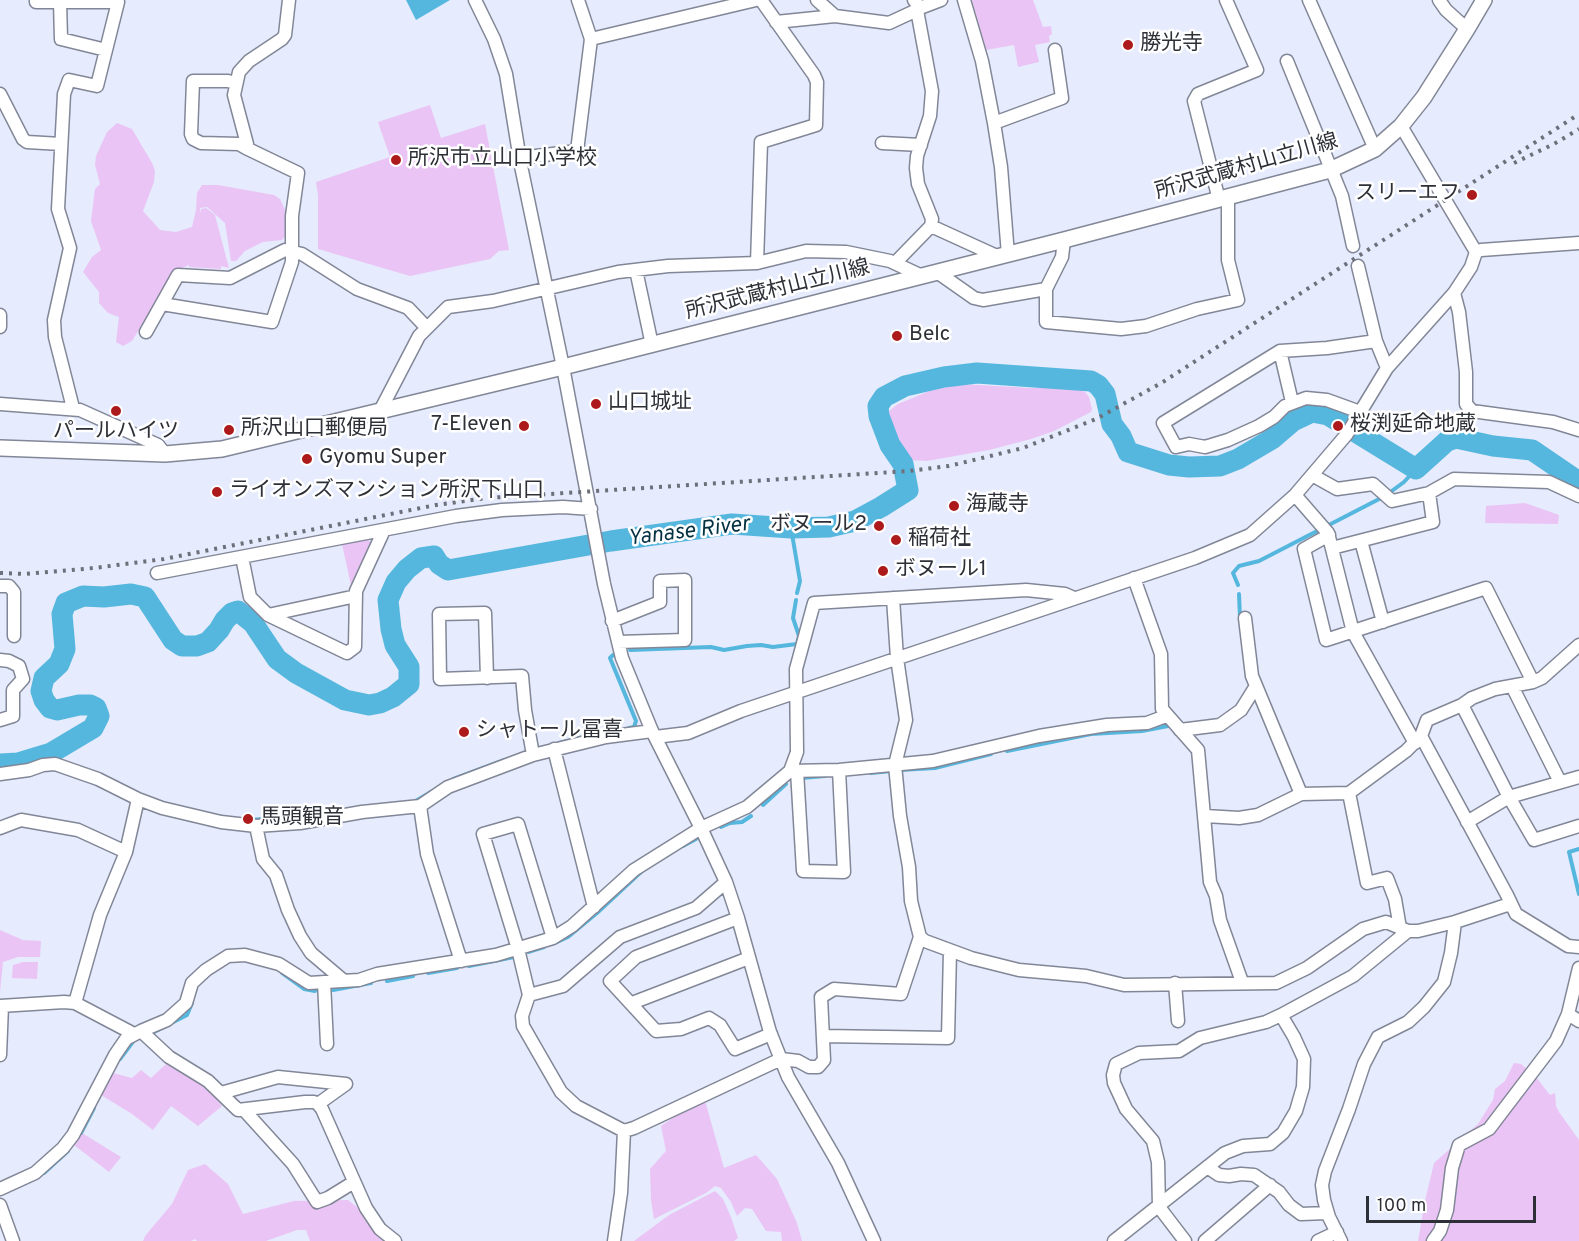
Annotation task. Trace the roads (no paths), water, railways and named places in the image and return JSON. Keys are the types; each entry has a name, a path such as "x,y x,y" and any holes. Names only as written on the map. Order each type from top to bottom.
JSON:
{"main road":[{"name":"所沢武蔵村山立川線","path":"0,448 165,454 222,449 652,345 1330,170 1375,149 1401,126 1424,97 1484,0"}],"street":[{"path":"36,0 36,2 121,1 98,86 69,80 64,94 58,209 69,248 56,311 55,337 73,408"},
{"path":"246,148 247,144 234,95 235,83 239,72 249,61 285,35 289,0"},
{"path":"475,0 494,39 506,74 519,158 618,642 629,676 654,734 726,882 771,1034 788,1077 846,1180 874,1241"},
{"path":"519,158 577,151 591,39 578,0"},
{"path":"591,39 756,0"},
{"path":"757,263 761,142 816,125 817,82 760,0"},
{"path":"817,0 835,16"},
{"path":"776,22 835,16 889,22 917,6 941,0"},
{"path":"931,226 1003,256 1001,167 982,61 964,0"},
{"path":"1064,240 1062,257 1046,289 1046,322 1121,329 1146,326 1197,309 1238,300 1227,260 1224,199 1194,100 1198,94 1257,70 1226,0"},
{"path":"1309,0 1375,149"},
{"path":"1439,0 1446,10 1467,29"},
{"path":"60,2 61,39 106,50"},
{"path":"895,263 931,226 932,219 917,176 918,156 930,116 932,91 917,6"},
{"path":"994,123 1062,98 1055,50"},
{"path":"1287,61 1342,196 1353,246"},
{"path":"162,304 272,322 292,262 292,216 298,173 239,144 201,143 193,139 191,134 193,81 235,83"},
{"path":"0,94 23,139 27,142 61,144"},
{"path":"1401,126 1476,252"},
{"path":"882,143 921,145"},
{"path":"0,774 55,764 98,779 138,800 162,808 221,822 256,826 300,823 362,812 420,806 448,787 554,749 606,737 688,733 741,711 1195,558 1250,535 1295,495 1347,434 1387,368 1454,293 1471,267 1476,252 1481,249 1579,243"},
{"path":"146,332 178,275 230,278 285,250 303,254 357,290 408,308 426,327"},
{"path":"380,411 419,336 448,307 493,301 618,272 668,266 757,263 806,251 846,252 895,263 922,276"},
{"path":"1358,266 1376,341 1387,368"},
{"path":"636,270 652,345"},
{"path":"938,272 974,298 983,300 1046,289"},
{"path":"1454,293 1459,312 1466,372 1466,404 1472,411 1553,422 1579,430"},
{"path":"0,315 0,327"},
{"path":"1357,416 1327,400 1306,398 1285,406 1274,417 1259,426 1228,440 1205,447 1189,444 1176,447 1163,423 1280,351 1327,348 1376,341"},
{"path":"1280,351 1292,402"},
{"path":"0,404 73,408 158,445 165,454"},
{"path":"1312,475 1337,489 1373,484 1385,497 1429,493 1454,479 1549,482 1579,496"},
{"path":"1332,548 1432,522 1429,493"},
{"path":"1295,495 1326,531 1353,632 1467,822 1508,895 1516,914 1568,946 1579,947"},
{"path":"157,573 456,516 502,510 563,507 591,509"},
{"path":"242,557 250,597 268,615 347,653 356,647 356,591 384,530"},
{"path":"1326,531 1304,549 1326,640 1486,588 1533,682"},
{"path":"1361,541 1383,622"},
{"path":"1134,578 1161,654 1162,709 1198,750 1210,882 1216,896 1220,920 1242,982"},
{"path":"612,621 660,602 660,581 685,580 684,640 618,642"},
{"path":"0,586 9,586 14,592 14,636"},
{"path":"839,770 844,872 803,871 794,771 797,752 796,669 814,603 1026,590 1065,594 1074,598"},
{"path":"268,615 356,596"},
{"path":"553,938 518,824 483,834 518,949 529,995 522,1016 523,1026 561,1092 576,1106 624,1131 781,1059 798,1061 809,1067 818,1066 824,1060 821,997 834,989 901,994 920,937 911,901 909,867 900,816 895,765 906,720 897,658 893,598"},
{"path":"487,678 485,613 439,614 440,680 487,678 522,676 533,755"},
{"path":"1245,618 1252,676 1301,794"},
{"path":"1205,816 1239,818 1258,815 1301,794 1349,794 1418,739 1427,720 1495,689 1533,682 1542,678 1579,645"},
{"path":"0,660 19,666 23,679 14,690 13,716 0,720"},
{"path":"1180,730 1220,725 1241,710 1256,686"},
{"path":"1512,686 1560,782"},
{"path":"1462,705 1509,797 1534,840 1579,826"},
{"path":"0,1189 35,1173 63,1148 83,1118 115,1055 126,1039 167,1020 180,1010 186,1003 192,982 228,956 245,955 279,964 309,983 344,981 496,955 553,938 572,926 634,870 701,828 747,807 794,771 839,770 933,761 1077,729 1147,723 1166,716"},
{"path":"554,749 594,907"},
{"path":"1467,822 1509,797 1579,777"},
{"path":"1349,794 1367,883 1388,878 1404,929"},
{"path":"75,1003 100,915 126,852 138,800"},
{"path":"420,806 426,854 461,961"},
{"path":"0,828 21,820 78,830 126,852"},
{"path":"256,826 263,859 276,875 300,936 311,953 344,981"},
{"path":"529,995 563,986 620,937 696,908 726,882"},
{"path":"920,937 950,951 1019,970 1086,976 1124,985 1276,983 1315,963 1363,929 1386,922 1404,929 1430,928 1510,904"},
{"path":"738,918 636,957 610,981 656,1030 681,1029 709,1018 720,1025 735,1049 771,1034"},
{"path":"1318,1241 1339,1237 1327,1213 1322,1185 1364,1064 1378,1037 1408,1022 1424,1007 1444,982 1455,922"},
{"path":"1185,1241 1159,1207 1158,1162 1153,1141 1126,1109 1114,1083 1113,1075 1116,1064 1139,1053 1179,1052 1200,1038 1266,1022 1281,1016 1353,976 1404,929"},
{"path":"823,1036 948,1038 950,951"},
{"path":"632,1003 749,958"},
{"path":"1433,1241 1440,1231 1447,1210 1452,1168 1459,1145 1490,1129 1574,1017 1579,968"},
{"path":"324,982 327,1044"},
{"path":"1175,983 1178,1021"},
{"path":"0,1055 1,1006 75,1003 138,1032 169,1057 208,1081 238,1110 314,1102 322,1109 374,1222 395,1241"},
{"path":"1114,1241 1225,1153 1243,1146 1270,1144 1283,1133 1296,1111 1303,1087 1304,1059 1281,1016"},
{"path":"221,1093 278,1077 346,1084 318,1104"},
{"path":"244,1110 293,1164 317,1202 354,1182"},
{"path":"614,1241 621,1193 624,1131"},
{"path":"1207,1167 1219,1175 1254,1175 1279,1192 1289,1205 1301,1214 1327,1213"},
{"path":"1206,1241 1270,1185"},
{"path":"0,1205 13,1241"}],"water":[{"path":"406,0 450,0 416,20"}],"waterway":[{"name":"Yanase River","path":"0,764 18,763 51,753 93,728 99,716 96,708 90,705 57,710 50,708 41,691 44,678 59,664 65,649 62,614 66,603 83,596 104,597 131,594 145,597 173,640 182,646 197,646 208,642 225,620 238,611 253,623 277,659 296,673 345,700 369,705 380,703 393,697 409,684 409,667 395,645 388,600 396,582 421,558 434,556 439,564 448,570 611,541 732,524 791,528 829,527 855,521 908,490 903,464 890,445 879,416 878,406 884,397 905,386 944,377 977,373 1091,381 1098,385 1105,394 1112,424 1121,436 1128,452 1169,465 1220,466 1238,459 1272,439 1293,421 1312,412 1328,415 1416,469 1447,441 1456,438 1493,446 1532,450 1579,482"},
{"path":"1238,585 1233,573 1239,566 1259,561 1385,496 1404,482 1416,469"},
{"path":"791,528 800,581 797,593"},
{"path":"1239,594 1240,618"},
{"path":"630,650 711,647 724,650 747,646 773,647 797,644 799,636 793,618 796,600"},
{"path":"613,655 610,658 636,721 634,727 629,728"},
{"path":"1007,751 1091,734 1142,731 1168,726"},
{"path":"559,743 584,737"},
{"path":"900,770 935,768 991,754"},
{"path":"453,779 504,760"},
{"path":"871,773 891,771"},
{"path":"802,778 825,776"},
{"path":"763,805 786,784"},
{"path":"414,802 431,792"},
{"path":"252,820 322,813"},
{"path":"721,827 730,823 742,822 751,816"},
{"path":"683,846 696,839"},
{"path":"1579,849 1569,852 1579,894"},
{"path":"557,942 568,937 597,913 641,872"},
{"path":"528,952 544,947"},
{"path":"469,966 514,957"},
{"path":"428,973 457,968"},
{"path":"282,973 304,989 315,991"},
{"path":"387,981 413,976"},
{"path":"333,990 371,983"},
{"path":"154,1032 187,1015 192,1003"},
{"path":"120,1059 135,1039"},
{"path":"81,1133 94,1108"},
{"path":"44,1173 68,1151"}],"railway":[{"path":"0,573 25,574 164,559 436,505 487,498 909,471 949,466 1023,448 1096,419 1163,382 1579,114"},
{"path":"1514,163 1579,129"}],"place":[{"name":"勝光寺","path":"1128,45"},
{"name":"所沢市立山口小学校","path":"396,160"},
{"name":"スリーエフ","path":"1472,195"},
{"name":"Belc","path":"897,336"},
{"name":"山口城址","path":"596,404"},
{"name":"パールハイツ","path":"116,411"},
{"name":"7-Eleven","path":"524,426"},
{"name":"桜渕延命地蔵","path":"1338,426"},
{"name":"所沢山口郵便局","path":"229,430"},
{"name":"Gyomu Super","path":"307,459"},
{"name":"ライオンズマンション所沢下山口","path":"217,492"},
{"name":"海蔵寺","path":"954,506"},
{"name":"ボヌール2","path":"879,526"},
{"name":"稲荷社","path":"896,540"},
{"name":"ボヌール1","path":"883,571"},
{"name":"シャトール冨喜","path":"464,732"},
{"name":"馬頭観音","path":"248,819"}]}
